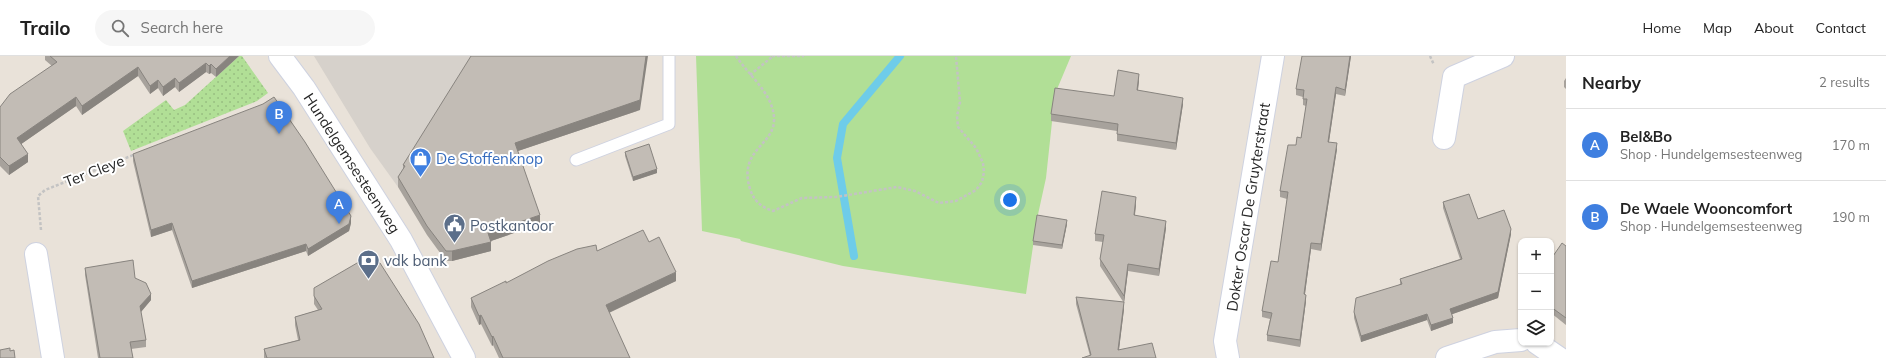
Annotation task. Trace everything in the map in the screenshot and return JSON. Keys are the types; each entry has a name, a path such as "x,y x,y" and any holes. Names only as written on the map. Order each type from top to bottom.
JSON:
{"street":[{"name":"Hundelgemsesteenweg","path":"280,56 304,88 401,240 464,358"},
{"name":"Dokter Oscar De Gruyterstraat","path":"1228,358 1225,341 1273,56"},
{"path":"1444,138 1454,77 1503,56"},
{"path":"36,254 53,358"},
{"path":"1447,358 1495,342 1518,340"},
{"path":"1541,346 1559,358"}],"lane":[{"path":"576,160 669,124 669,56"}],"path":[{"path":"736,56 767,97 772,109 774,121 771,131 750,160 748,178 752,196 757,203 773,211 802,198 864,194 896,187 915,192 939,203 956,201 976,190 982,182 984,172 983,163 976,148 958,127 957,116 960,102 956,56"},
{"path":"750,75 773,56 804,56"},
{"name":"Ter Cleye","path":"36,254 42,233 38,196 45,190 139,153"}],"green space":[{"path":"239,56 242,56 268,93 257,101 131,151 123,131 166,100 174,110 185,105"},
{"path":"696,56 1071,56 1055,94 1046,178 1037,219 1026,294 843,266 741,241 740,239 702,231"}],"shaded area":[{"path":"314,56 477,56 398,187 370,148"}],"building":[{"path":"50,56 230,56 216,69 211,64 209,66 206,63 179,83 175,78 163,87 158,80 150,86 138,67 82,106 76,97 17,138 28,154 9,166 0,157 0,107 10,94 57,62"},
{"path":"471,56 646,56 640,100 515,143 540,215 488,233 491,242 446,251 427,226 398,177 405,166 403,165"},
{"path":"1302,56 1350,56 1345,90 1336,87 1328,142 1337,143 1321,244 1311,243 1304,294 1306,295 1300,340 1267,335 1272,313 1262,311 1271,261 1278,262 1288,192 1280,191 1288,145 1296,145 1297,137 1301,138 1307,99 1303,99 1304,90 1296,89"},
{"path":"1118,70 1139,74 1137,90 1183,98 1176,143 1117,134 1118,124 1051,114 1055,88 1114,96"},
{"path":"274,97 305,142 351,216 349,224 308,249 306,244 192,281 172,223 151,230 133,154 263,104"},
{"path":"649,144 657,169 633,177 625,152"},
{"path":"1102,191 1136,197 1134,215 1166,221 1159,269 1128,264 1124,296 1100,259 1104,235 1095,234"},
{"path":"1469,194 1478,219 1504,210 1511,229 1498,292 1450,309 1453,318 1431,325 1427,314 1361,336 1354,312 1356,298 1402,284 1400,279 1462,259 1443,202"},
{"path":"1037,215 1067,220 1062,245 1033,241"},
{"path":"643,230 649,242 659,237 676,272 606,305 630,358 503,358 493,336 492,337 481,315 479,316 471,298 506,281 506,283 548,261 577,249 596,245 597,251"},
{"path":"1562,243 1566,246 1566,318 1554,309 1554,255"},
{"path":"364,259 380,263 419,324 434,358 267,358 264,349 300,340 295,317 322,309 314,296 314,288"},
{"path":"133,260 135,278 146,283 151,294 140,306 146,340 130,342 133,358 100,358 85,268"},
{"path":"1076,297 1124,302 1118,350 1152,343 1156,358 1082,358 1091,355"},
{"path":"10,348 10,351 14,350 15,358 0,358 0,350"}],"waterway":[{"path":"854,256 837,158 843,124 900,56"}],"place":[{"name":"De Waele Wooncomfort","path":"279,134"},
{"name":"De Stoffenknop","path":"420,178"},
{"name":"Bel&Bo","path":"339,224"},
{"name":"Postkantoor","path":"454,244"},
{"name":"vdk bank","path":"369,280"}]}
